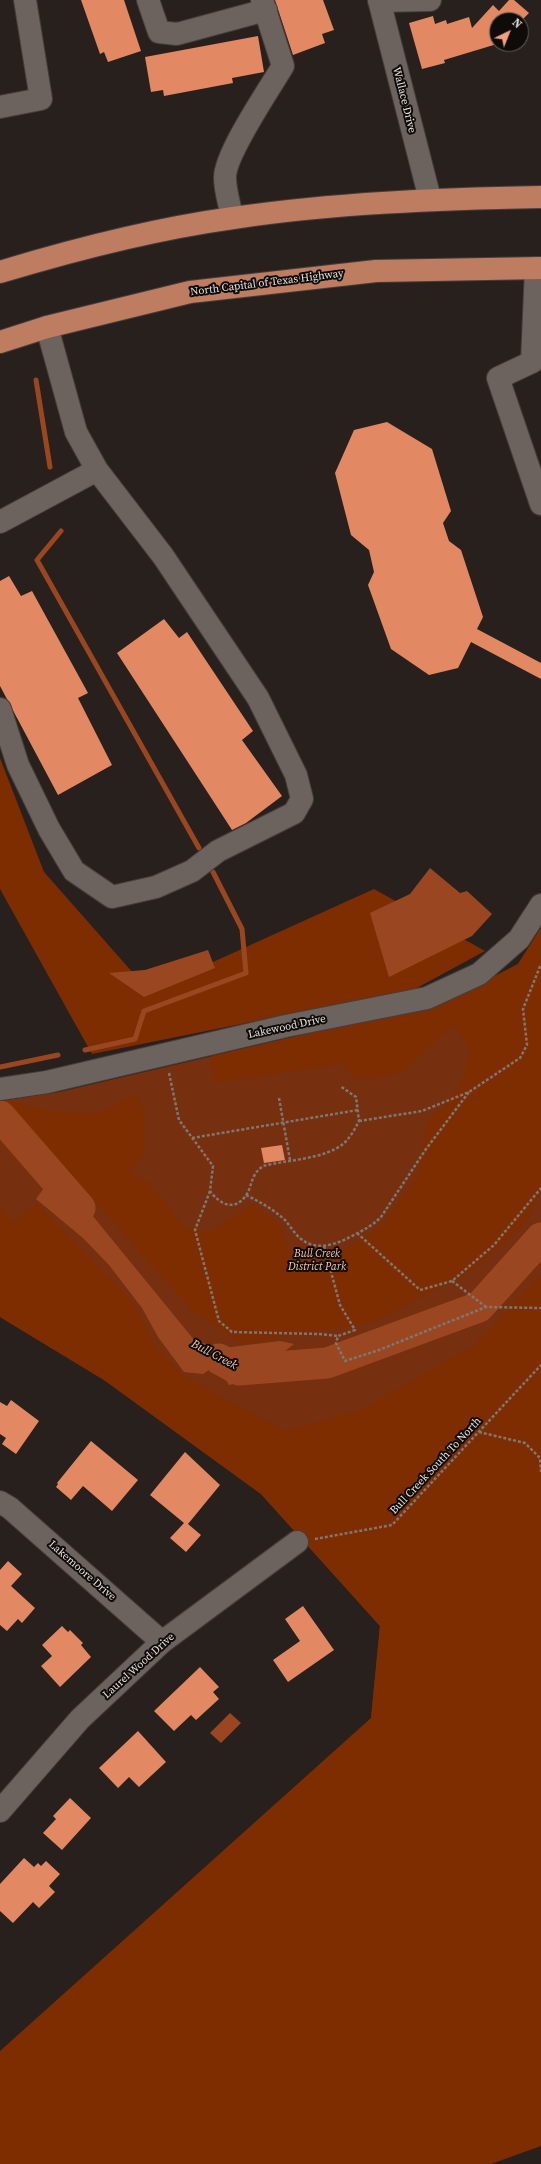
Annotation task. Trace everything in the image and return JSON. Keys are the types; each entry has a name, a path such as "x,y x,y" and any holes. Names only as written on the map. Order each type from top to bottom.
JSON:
{"highway":[{"path":"0,272 85,246 232,218 327,207 430,199 541,197"},
{"name":"North Capital of Texas Highway","path":"0,342 47,327 190,292 311,277 376,271 539,268"}],"street":[{"path":"0,107 41,99 25,0"},
{"path":"148,0 159,32 177,34 264,5 283,66 244,131 234,150 224,177 232,218"},
{"path":"379,1 430,0"},
{"name":"Wallace Drive","path":"379,1 430,199"},
{"path":"539,268 532,362 498,378 541,504"},
{"path":"0,709 18,765 49,829 74,871 112,897 156,887 192,871 218,851 294,813 302,799 296,775 258,698 163,556 97,470 76,432 47,327"},
{"path":"0,522 97,470"},
{"name":"Lakewood Drive","path":"0,1089 47,1082 286,1026 428,998 479,974 519,939 541,905"},
{"name":"Lakemoore Drive","path":"0,1502 16,1513 162,1642"},
{"name":"Laurel Wood Drive","path":"0,1811 80,1719 162,1642 297,1542"}],"path":[{"path":"359,1121 422,1111 469,1092 520,1058 527,1046 523,1009 541,964"},
{"path":"164,1055 179,1120 213,1166 210,1191 195,1230 219,1321 232,1332 319,1334 338,1336 355,1330 340,1305 324,1246"},
{"path":"210,1191 216,1200 230,1205 237,1204 246,1195 257,1171 263,1166 334,1149 349,1138 359,1121 356,1097 340,1086"},
{"path":"246,1195 268,1207 284,1220 301,1239 311,1245 324,1246 340,1242 373,1226 381,1217 426,1149 469,1092"},
{"path":"279,1098 282,1123 290,1160"},
{"path":"191,1138 358,1110"},
{"path":"357,1233 420,1290 452,1281 494,1245 541,1188"},
{"path":"452,1281 486,1307"},
{"path":"338,1336 336,1343 345,1361 379,1350 486,1307 541,1308"},
{"name":"Bull Creek South To North","path":"297,1542 392,1525 541,1365"},
{"path":"479,1432 525,1443 540,1458 541,1472"}],"green space":[{"path":"0,758 44,872 149,991 374,889 485,951 415,989 92,1054 0,889"},
{"name":"Bull Creek District Park","path":"541,928 541,1722 371,1718 380,1626 261,1494 104,1380 0,1317 0,1101 59,1092 447,1001 518,964"},
{"path":"541,928 541,1187 526,1222 476,1268 374,1322 242,1343 193,1312 6,1100 54,1112 97,1114 136,1094 145,1111 145,1155 128,1172 148,1181 184,1227 209,1233 252,1204 280,1225 290,1255 307,1249 343,1250 382,1226 418,1175 426,1124 463,1082 470,1049 454,1025 401,1073 356,1080 343,1064 215,1083 211,1056 447,1001 518,964"},
{"path":"37,1204 132,1301 156,1347 184,1376 285,1431 361,1410 473,1346 541,1275 541,2146 491,2164 0,2164 0,2051 371,1718 380,1626 261,1494 104,1380 0,1317 0,1208 14,1221"}],"water":[{"path":"430,868 460,893 467,891 492,914 472,936 389,977 370,913 410,894"},
{"path":"208,950 215,968 144,997 109,973 145,970"},
{"path":"56,1171 195,1341 223,1348 280,1341 294,1344 285,1351 270,1356 247,1380 229,1385 222,1373 213,1367 203,1374 184,1372 158,1337 142,1308 109,1265 83,1238 36,1199"},
{"path":"230,1713 241,1723 221,1743 210,1733"}],"building":[{"path":"81,0 124,0 141,51 108,62 104,52 100,54"},
{"path":"275,0 323,0 334,30 322,34 325,43 293,55"},
{"path":"509,0 514,0 528,12 489,12 489,46 444,60 445,63 422,69 409,23 433,16 435,24 446,20 447,24 469,17 472,28 493,5 499,11"},
{"path":"258,36 264,72 232,78 233,83 164,96 163,90 151,92 145,57"},
{"path":"387,422 432,449 451,511 443,523 449,541 461,550 483,617 477,629 541,663 541,679 471,642 458,668 429,675 391,649 368,585 374,572 369,550 351,535 335,473 354,430"},
{"path":"9,576 21,596 32,591 88,693 78,698 112,765 58,795 0,686 0,581"},
{"path":"164,619 179,638 187,632 253,731 242,740 282,796 246,823 232,830 117,653"},
{"path":"282,1145 285,1160 264,1163 261,1148"},
{"path":"11,1400 39,1421 16,1454 2,1444 6,1438 0,1434 0,1402 7,1406"},
{"path":"91,1441 138,1480 112,1511 83,1486 71,1500 56,1487 58,1484 57,1483"},
{"path":"185,1452 220,1485 188,1524 201,1535 186,1552 170,1538 184,1523 150,1495"},
{"path":"8,1561 22,1574 11,1586 35,1608 22,1623 18,1619 7,1631 0,1625 0,1570"},
{"path":"303,1606 334,1650 288,1682 273,1660 300,1641 285,1619"},
{"path":"62,1626 68,1632 70,1630 83,1643 81,1645 91,1657 60,1687 41,1666 52,1656 42,1645"},
{"path":"200,1667 219,1687 213,1692 219,1699 196,1720 191,1715 174,1731 154,1711"},
{"path":"138,1731 166,1762 139,1787 129,1777 118,1788 99,1768"},
{"path":"70,1798 91,1818 62,1850 43,1833 56,1819 53,1816"},
{"path":"24,1858 34,1867 38,1863 41,1866 46,1861 60,1874 49,1886 55,1892 39,1908 33,1902 13,1923 0,1911 0,1884"}],"waterway":[{"path":"36,380 50,467"},
{"path":"61,531 37,560 199,848"},
{"path":"85,1050 135,1039 144,1011 246,973 242,929 213,872"},
{"path":"0,1067 58,1055"},
{"name":"Bull Creek","path":"0,1116 80,1208"},
{"name":"Bull Creek","path":"219,1359 239,1370 327,1363 479,1307 541,1238"}]}
